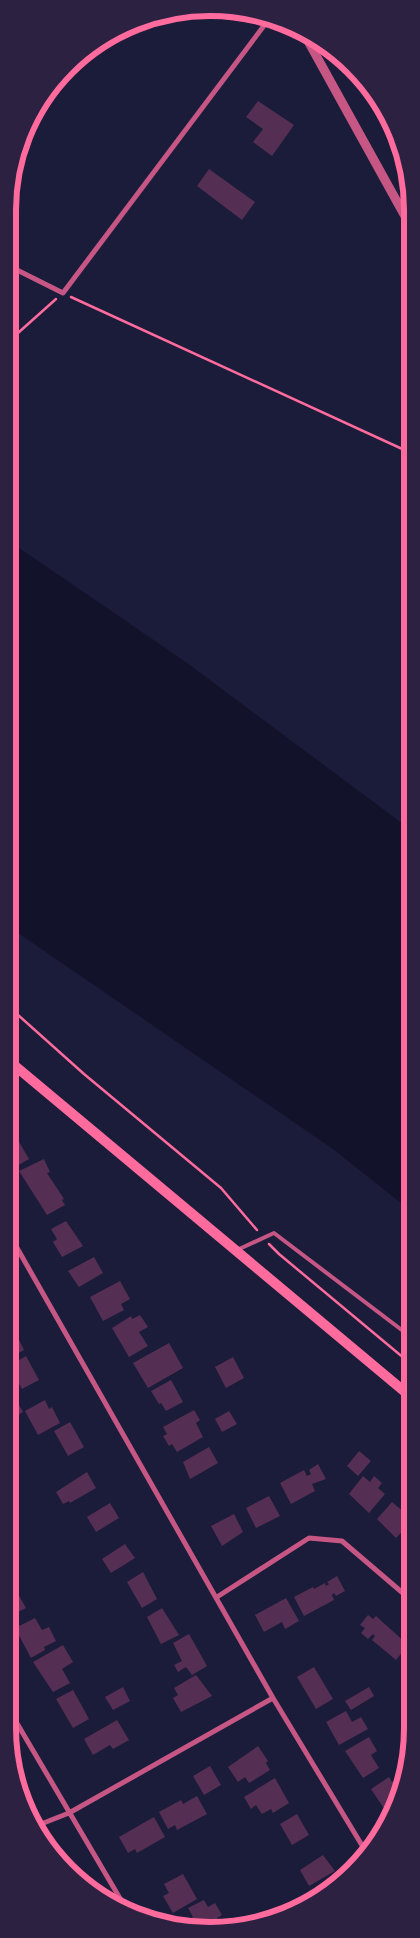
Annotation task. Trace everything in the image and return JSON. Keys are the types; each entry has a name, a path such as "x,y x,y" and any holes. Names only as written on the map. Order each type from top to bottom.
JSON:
{"main road":[{"path":"16,1067 238,1250 404,1391"}],"street":[{"path":"16,270 63,293 265,25"},
{"path":"310,44 404,214"},
{"path":"16,1246 273,1698 363,1847"},
{"path":"217,1597 309,1538 342,1541 404,1594"},
{"path":"41,1824 69,1813 273,1698"},
{"path":"16,1722 121,1900"}],"lane":[{"path":"238,1250 274,1233 404,1332"}],"path":[{"path":"16,335 63,293 404,450"},
{"path":"16,1013 84,1074 221,1188 279,1254 404,1358"}],"shaded area":[{"path":"16,546 187,663 404,825 404,1205 333,1149 16,931"}],"building":[{"path":"258,101 294,125 272,156 253,142 263,129 246,117"},
{"path":"209,169 255,202 242,220 197,186"},
{"path":"16,1137 29,1159 16,1167"},
{"path":"44,1159 50,1172 47,1173 64,1199 62,1200 65,1205 47,1215 19,1171"},
{"path":"66,1221 83,1246 62,1257 53,1242 57,1239 51,1229"},
{"path":"94,1257 103,1273 79,1287 68,1271"},
{"path":"120,1281 130,1299 121,1304 124,1310 103,1321 90,1297"},
{"path":"140,1315 148,1327 139,1332 148,1346 129,1357 112,1328 131,1316 132,1319"},
{"path":"16,1334 24,1350 16,1354"},
{"path":"169,1343 183,1368 148,1388 133,1363"},
{"path":"26,1356 39,1380 22,1389 19,1384 16,1385 16,1362"},
{"path":"233,1357 244,1378 226,1388 215,1367"},
{"path":"171,1380 183,1402 166,1411 151,1391"},
{"path":"45,1400 49,1409 52,1407 60,1423 38,1435 25,1411"},
{"path":"18,1403 23,1412 16,1416 16,1404"},
{"path":"194,1410 200,1420 196,1423 203,1437 177,1452 172,1444 169,1446 163,1436 167,1434 163,1427"},
{"path":"229,1411 237,1424 222,1432 215,1419"},
{"path":"70,1422 84,1447 68,1456 54,1431"},
{"path":"209,1447 218,1463 190,1479 183,1462"},
{"path":"359,1451 371,1461 358,1476 347,1466"},
{"path":"318,1464 326,1479 312,1484 315,1491 291,1504 280,1483 304,1470 307,1476 311,1474 309,1470"},
{"path":"87,1472 96,1488 70,1503 69,1501 63,1504 56,1492"},
{"path":"363,1476 370,1482 374,1476 382,1483 378,1488 385,1494 369,1513 349,1494"},
{"path":"269,1496 280,1516 256,1528 246,1508"},
{"path":"392,1502 404,1512 404,1529 396,1538 377,1519"},
{"path":"110,1503 119,1518 96,1532 87,1517"},
{"path":"234,1514 243,1532 222,1546 211,1526"},
{"path":"125,1544 135,1558 111,1573 102,1559"},
{"path":"143,1572 157,1599 142,1608 127,1582"},
{"path":"337,1576 345,1591 336,1596 334,1593 332,1595 334,1600 304,1616 294,1597 313,1587 314,1589 325,1583 326,1586 329,1584 327,1582"},
{"path":"16,1590 26,1608 16,1613"},
{"path":"286,1598 299,1621 285,1629 282,1622 264,1632 255,1615"},
{"path":"162,1608 179,1635 161,1644 147,1617"},
{"path":"368,1615 373,1619 376,1616 404,1641 404,1650 396,1660 372,1640 375,1636 373,1634 368,1639 361,1633 365,1628 360,1625"},
{"path":"35,1618 42,1630 49,1627 56,1641 44,1647 45,1650 31,1658 16,1628"},
{"path":"189,1634 207,1666 192,1675 186,1667 178,1672 174,1665 182,1661 173,1643"},
{"path":"63,1645 73,1662 62,1669 70,1683 53,1692 33,1662"},
{"path":"314,1667 333,1699 316,1709 297,1677"},
{"path":"196,1675 212,1696 181,1712 173,1698 178,1695 174,1688"},
{"path":"123,1687 130,1701 113,1710 105,1697"},
{"path":"369,1687 374,1696 351,1710 345,1701"},
{"path":"73,1690 89,1719 73,1728 56,1699"},
{"path":"346,1711 352,1722 361,1717 368,1729 339,1745 326,1722"},
{"path":"117,1720 129,1740 113,1749 110,1745 93,1755 84,1739"},
{"path":"369,1737 377,1751 371,1755 379,1768 363,1778 345,1751"},
{"path":"258,1746 268,1761 266,1763 270,1770 249,1783 245,1777 238,1782 228,1767"},
{"path":"210,1766 221,1785 204,1795 193,1776"},
{"path":"389,1777 392,1782 397,1779 385,1810 371,1789"},
{"path":"275,1778 289,1803 273,1813 271,1809 262,1814 256,1805 251,1809 244,1797"},
{"path":"197,1796 207,1814 177,1830 175,1825 168,1829 159,1812 181,1800 183,1804"},
{"path":"297,1814 309,1835 292,1845 280,1824"},
{"path":"154,1817 165,1837 137,1853 135,1849 128,1853 119,1837"},
{"path":"323,1855 335,1871 309,1886 300,1870"},
{"path":"183,1874 197,1899 173,1913 163,1896 169,1893 164,1884"},
{"path":"204,1900 208,1907 215,1903 222,1915 217,1918 217,1921 187,1920 193,1917 188,1908"}]}
